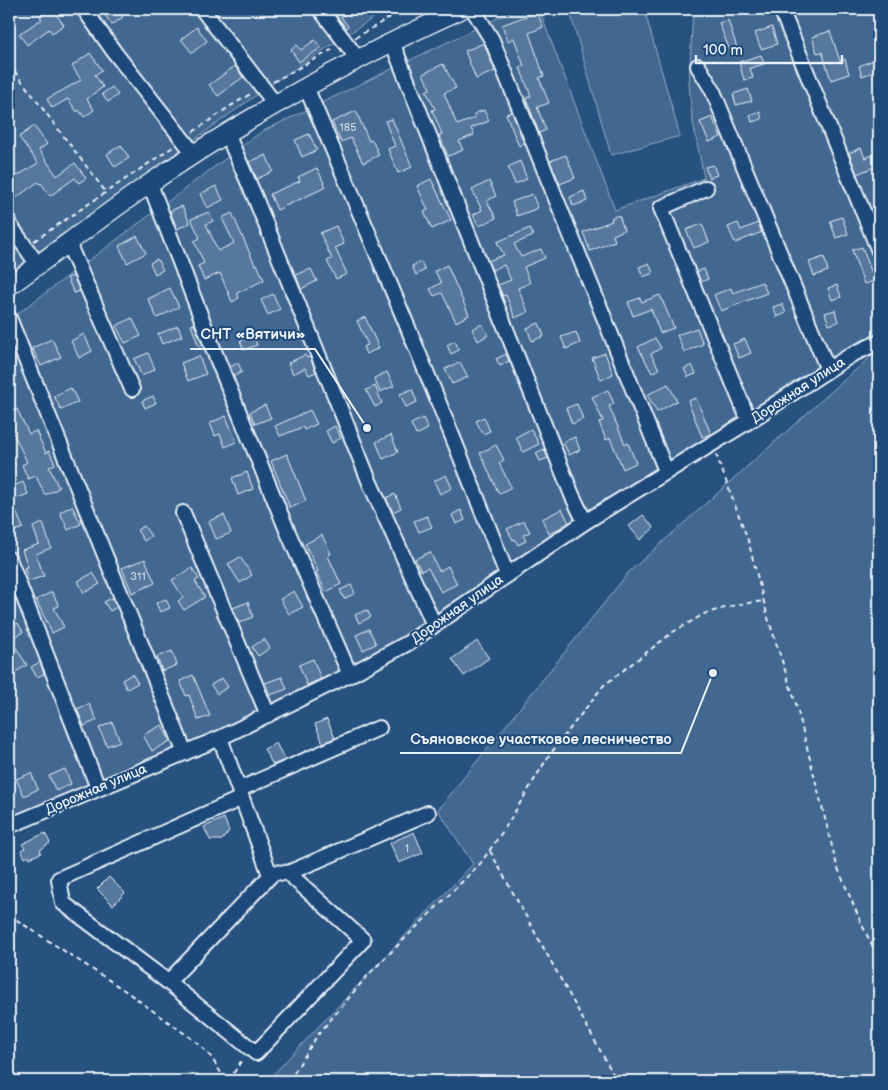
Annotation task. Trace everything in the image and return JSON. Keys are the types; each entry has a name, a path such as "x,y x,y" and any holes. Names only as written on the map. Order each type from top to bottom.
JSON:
{"main road":[{"path":"9,286 150,184 227,134 306,88 392,42 437,12 462,9"}],"street":[{"path":"84,9 115,53 195,155"},
{"path":"202,9 276,105"},
{"path":"320,9 358,60"},
{"path":"473,9 492,40 666,471"},
{"path":"781,9 879,251"},
{"path":"392,42 572,495 585,522"},
{"path":"698,66 712,88 828,370"},
{"path":"306,88 458,447 507,575"},
{"path":"227,134 254,195 370,483 434,625"},
{"path":"150,184 220,365 287,530 350,675"},
{"path":"706,188 661,208 749,421"},
{"path":"9,224 38,265"},
{"path":"68,243 132,389"},
{"path":"9,318 185,753"},
{"name":"Дорожная улица","path":"9,826 220,738 350,675 408,643 585,522 828,370 879,342"},
{"path":"183,513 268,715"},
{"path":"9,558 98,788"},
{"path":"220,738 241,794 269,872 281,873 363,940 256,1053 168,982 63,903 59,879 241,794 379,728"},
{"path":"168,982 281,873 428,813"}],"path":[{"path":"9,260 229,106 346,43 404,9"},
{"path":"9,64 106,192"},
{"path":"712,443 748,540 764,601 796,704 837,866 879,959"},
{"path":"290,1081 317,1036 368,975 480,864 505,828 548,757 603,686 673,632 706,614 740,604 764,601"},
{"path":"489,850 617,1081"},
{"path":"9,915 124,990 199,1044 211,1057 227,1081 249,1048"}],"shaded area":[{"path":"9,9 387,9 276,81 9,273"},
{"path":"516,9 539,9 615,210 704,178 692,117 689,83 693,9 879,9 879,333 576,521 390,647 186,746 9,820 9,320 261,132"},
{"path":"580,9 644,9 680,136 611,155 570,12"},
{"path":"879,349 879,1081 267,1081 473,864 438,810 629,572"}],"building":[{"path":"52,9 64,25 52,33 49,29 27,45 19,34 42,19 40,17"},
{"path":"113,9 117,9 123,17 112,25 105,15"},
{"path":"331,9 355,9 341,17 348,26 346,28"},
{"path":"537,12 543,27 529,33 544,76 539,78 549,103 537,107 546,130 539,133 526,98 531,96 520,68 524,66 514,38 508,41 502,25"},
{"path":"728,20 739,54 732,56 719,23"},
{"path":"197,27 207,41 192,53 181,39"},
{"path":"772,27 777,44 761,49 755,33"},
{"path":"830,31 840,61 845,59 849,74 831,80 822,52 817,53 812,37"},
{"path":"315,40 321,48 299,62 291,50 297,45 301,50"},
{"path":"484,43 495,71 476,79 465,51"},
{"path":"90,53 102,70 95,75 103,87 87,99 94,110 84,117 79,110 77,112 68,99 52,108 47,99 81,80 72,66"},
{"path":"761,55 764,64 750,68 753,78 744,80 739,62"},
{"path":"876,59 879,70 862,76 859,66"},
{"path":"443,64 456,88 444,93 457,125 475,118 474,114 484,110 489,121 471,128 474,135 459,141 463,150 448,156 439,135 442,134 432,110 435,109 426,91 430,89 423,74"},
{"path":"235,66 243,77 218,96 209,85"},
{"path":"112,87 118,95 108,102 102,94"},
{"path":"748,89 752,101 736,105 733,94"},
{"path":"356,111 369,141 372,140 379,155 363,163 351,138 341,142 332,122"},
{"path":"512,112 524,143 519,146 506,114"},
{"path":"760,112 762,119 752,122 750,115"},
{"path":"712,117 721,137 709,142 700,122"},
{"path":"392,119 412,167 398,173 388,149 395,146 385,121"},
{"path":"34,126 47,144 39,150 57,176 75,163 86,178 79,183 75,178 50,196 41,183 38,182 16,198 9,188 9,181 38,163 19,137"},
{"path":"309,134 317,150 302,157 295,140"},
{"path":"121,145 129,158 115,167 107,154"},
{"path":"861,148 865,158 879,153 879,165 857,174 849,153"},
{"path":"266,155 273,171 257,179 249,162"},
{"path":"566,155 575,178 560,184 550,161"},
{"path":"520,161 527,179 515,184 508,167"},
{"path":"713,165 717,175 709,178 705,167"},
{"path":"317,168 326,187 277,210 270,194 300,181 298,177"},
{"path":"431,179 451,220 432,229 424,212 428,210 417,186"},
{"path":"489,181 496,196 487,201 496,218 479,226 473,215 482,210 472,190"},
{"path":"216,186 223,200 207,208 200,194"},
{"path":"584,191 587,201 573,206 570,197"},
{"path":"532,194 538,208 517,216 512,202"},
{"path":"182,206 190,223 177,229 170,211"},
{"path":"209,212 213,221 206,224 218,251 234,243 222,218 232,213 255,265 257,264 264,280 237,293 239,298 232,302 220,273 204,280 198,266 204,263 194,241 200,238 191,219"},
{"path":"619,215 624,230 613,235 615,241 590,251 583,232 612,221 611,218"},
{"path":"842,217 848,234 836,238 830,221"},
{"path":"738,223 741,230 758,223 762,232 735,243 728,227"},
{"path":"702,224 709,242 694,248 686,230"},
{"path":"336,226 344,244 335,248 347,274 336,279 327,261 332,259 320,233"},
{"path":"530,228 533,236 514,244 521,257 541,249 545,258 524,267 530,283 518,288 528,312 515,318 506,295 503,296 498,285 511,280 504,265 492,270 488,261 504,255 497,242"},
{"path":"137,236 146,253 127,263 119,246"},
{"path":"862,247 875,281 864,284 852,250"},
{"path":"824,257 828,271 814,276 809,262"},
{"path":"157,259 163,270 155,274 150,263"},
{"path":"421,262 425,270 416,275 412,266"},
{"path":"649,263 653,273 643,277 639,267"},
{"path":"447,265 469,315 456,322 442,293 434,296 430,289 441,283 435,271"},
{"path":"311,269 317,281 301,289 296,275"},
{"path":"704,269 708,279 701,282 697,272"},
{"path":"73,276 80,291 74,293 67,278"},
{"path":"762,282 767,293 721,311 714,295 731,288 733,293"},
{"path":"837,285 841,297 832,300 828,288"},
{"path":"170,288 179,307 157,318 148,299"},
{"path":"273,294 280,309 268,315 261,300"},
{"path":"660,295 674,328 660,333 651,309 633,316 628,302 640,298 642,302"},
{"path":"782,304 786,313 777,317 773,307"},
{"path":"835,310 838,322 829,325 825,313"},
{"path":"365,317 379,348 366,354 363,347 368,345 357,321"},
{"path":"132,318 141,336 125,343 116,326"},
{"path":"539,323 544,336 532,341 527,328"},
{"path":"194,324 203,345 199,347 191,325"},
{"path":"482,324 488,335 478,341 472,329"},
{"path":"178,326 182,336 162,344 158,334"},
{"path":"697,328 703,344 684,352 677,335"},
{"path":"576,332 580,343 566,349 561,337"},
{"path":"84,334 92,351 79,358 71,341"},
{"path":"253,335 257,345 244,350 240,341"},
{"path":"655,338 661,348 651,354 659,369 652,373 638,347"},
{"path":"52,339 61,357 41,366 32,348"},
{"path":"745,339 751,353 739,358 733,344"},
{"path":"455,341 459,350 451,354 447,345"},
{"path":"148,353 155,369 142,376 134,359"},
{"path":"605,353 613,374 601,380 592,358"},
{"path":"506,354 509,361 500,366 496,359"},
{"path":"305,355 307,358 310,357 316,372 309,375 305,368 293,374 288,363"},
{"path":"199,356 206,374 188,381 181,363"},
{"path":"460,362 468,377 452,384 445,369"},
{"path":"238,363 242,372 234,376 230,367"},
{"path":"692,365 696,374 688,377 684,369"},
{"path":"387,372 394,386 380,392 374,378"},
{"path":"668,384 677,401 657,412 647,395"},
{"path":"375,386 382,403 375,407 366,390"},
{"path":"71,388 78,402 61,410 54,396"},
{"path":"412,389 417,402 406,407 400,394"},
{"path":"608,390 614,404 609,406 625,444 628,443 636,463 623,469 610,438 606,440 599,422 603,421 592,397"},
{"path":"153,396 156,403 145,408 142,401"},
{"path":"696,398 711,434 702,437 688,401"},
{"path":"577,404 583,419 572,424 566,408"},
{"path":"265,405 271,418 255,424 250,412"},
{"path":"17,409 29,434 36,431 46,453 49,451 55,464 49,467 59,488 45,495 36,476 28,479 22,465 27,462 9,424 9,413"},
{"path":"310,410 317,424 304,430 303,427 280,436 275,426"},
{"path":"226,416 236,442 225,447 220,434 215,436 210,423"},
{"path":"484,417 490,431 483,434 476,421"},
{"path":"423,418 428,429 416,435 411,424"},
{"path":"335,426 341,438 332,443 326,431"},
{"path":"531,429 539,444 523,452 516,437"},
{"path":"391,435 398,452 383,459 376,442"},
{"path":"575,437 580,450 569,455 563,442"},
{"path":"496,445 504,460 499,463 511,487 499,494 480,453"},
{"path":"544,449 548,458 540,461 536,453"},
{"path":"287,454 306,501 290,508 271,461"},
{"path":"247,472 253,489 238,495 232,478"},
{"path":"446,475 452,488 440,494 434,481"},
{"path":"23,482 28,494 12,500 9,488"},
{"path":"395,494 401,508 393,512 386,498"},
{"path":"72,506 81,524 68,530 60,512"},
{"path":"562,509 569,523 549,534 542,519"},
{"path":"461,510 465,520 456,524 452,515"},
{"path":"16,511 23,528 9,533 9,513"},
{"path":"224,515 231,533 216,539 209,521"},
{"path":"643,515 654,528 640,540 629,526"},
{"path":"427,516 432,527 419,532 414,521"},
{"path":"524,521 530,532 523,535 526,541 518,545 507,529"},
{"path":"43,523 51,548 36,554 44,576 29,581 24,568 28,567 22,550 39,544 33,527"},
{"path":"144,526 151,536 144,541 137,530"},
{"path":"322,535 331,554 328,556 341,584 326,592 305,544"},
{"path":"430,552 439,571 448,566 457,584 441,592 428,568 421,571 415,559"},
{"path":"240,557 252,575 240,583 228,564"},
{"path":"145,559 155,583 132,593 122,568"},
{"path":"192,568 199,579 195,581 205,597 184,610 178,601 183,597 172,580"},
{"path":"93,573 100,584 84,593 78,581"},
{"path":"351,585 355,593 344,599 340,590"},
{"path":"294,591 303,607 289,614 280,599"},
{"path":"52,592 59,606 54,608 64,627 52,633 36,600"},
{"path":"112,598 117,607 110,611 104,602"},
{"path":"166,599 170,608 160,612 156,603"},
{"path":"248,602 253,617 239,623 233,608"},
{"path":"367,610 371,617 359,623 355,615"},
{"path":"18,623 23,632 9,640 9,628"},
{"path":"369,629 376,644 363,650 356,635"},
{"path":"264,639 270,648 258,656 252,647"},
{"path":"477,641 489,658 464,676 452,659"},
{"path":"15,646 27,665 11,675 9,671 9,650"},
{"path":"172,651 177,665 162,671 157,657"},
{"path":"313,659 321,679 307,685 299,665"},
{"path":"40,662 44,674 37,677 31,667"},
{"path":"132,674 138,683 127,689 122,680"},
{"path":"193,675 210,716 198,720 189,695 186,696 180,681"},
{"path":"282,677 287,689 270,695 265,683"},
{"path":"222,678 228,687 217,694 211,685"},
{"path":"89,704 97,720 84,726 77,709"},
{"path":"327,719 335,738 323,743 315,724"},
{"path":"112,722 120,741 107,746 99,728"},
{"path":"162,725 170,741 152,751 143,735"},
{"path":"276,743 285,760 273,765 264,749"},
{"path":"65,769 71,784 56,791 49,776"},
{"path":"31,773 38,789 24,796 16,779"},
{"path":"224,818 229,831 222,840 210,840 204,827"},
{"path":"414,832 423,853 399,863 390,843"},
{"path":"45,833 50,843 40,850 41,853 25,858 21,850 25,848 22,844"},
{"path":"109,877 125,893 113,905 97,889"}],"place":[{"name":"СНТ «Вятичи»","path":"367,428"},
{"name":"Съяновское участковое лесничество","path":"713,673"}]}
